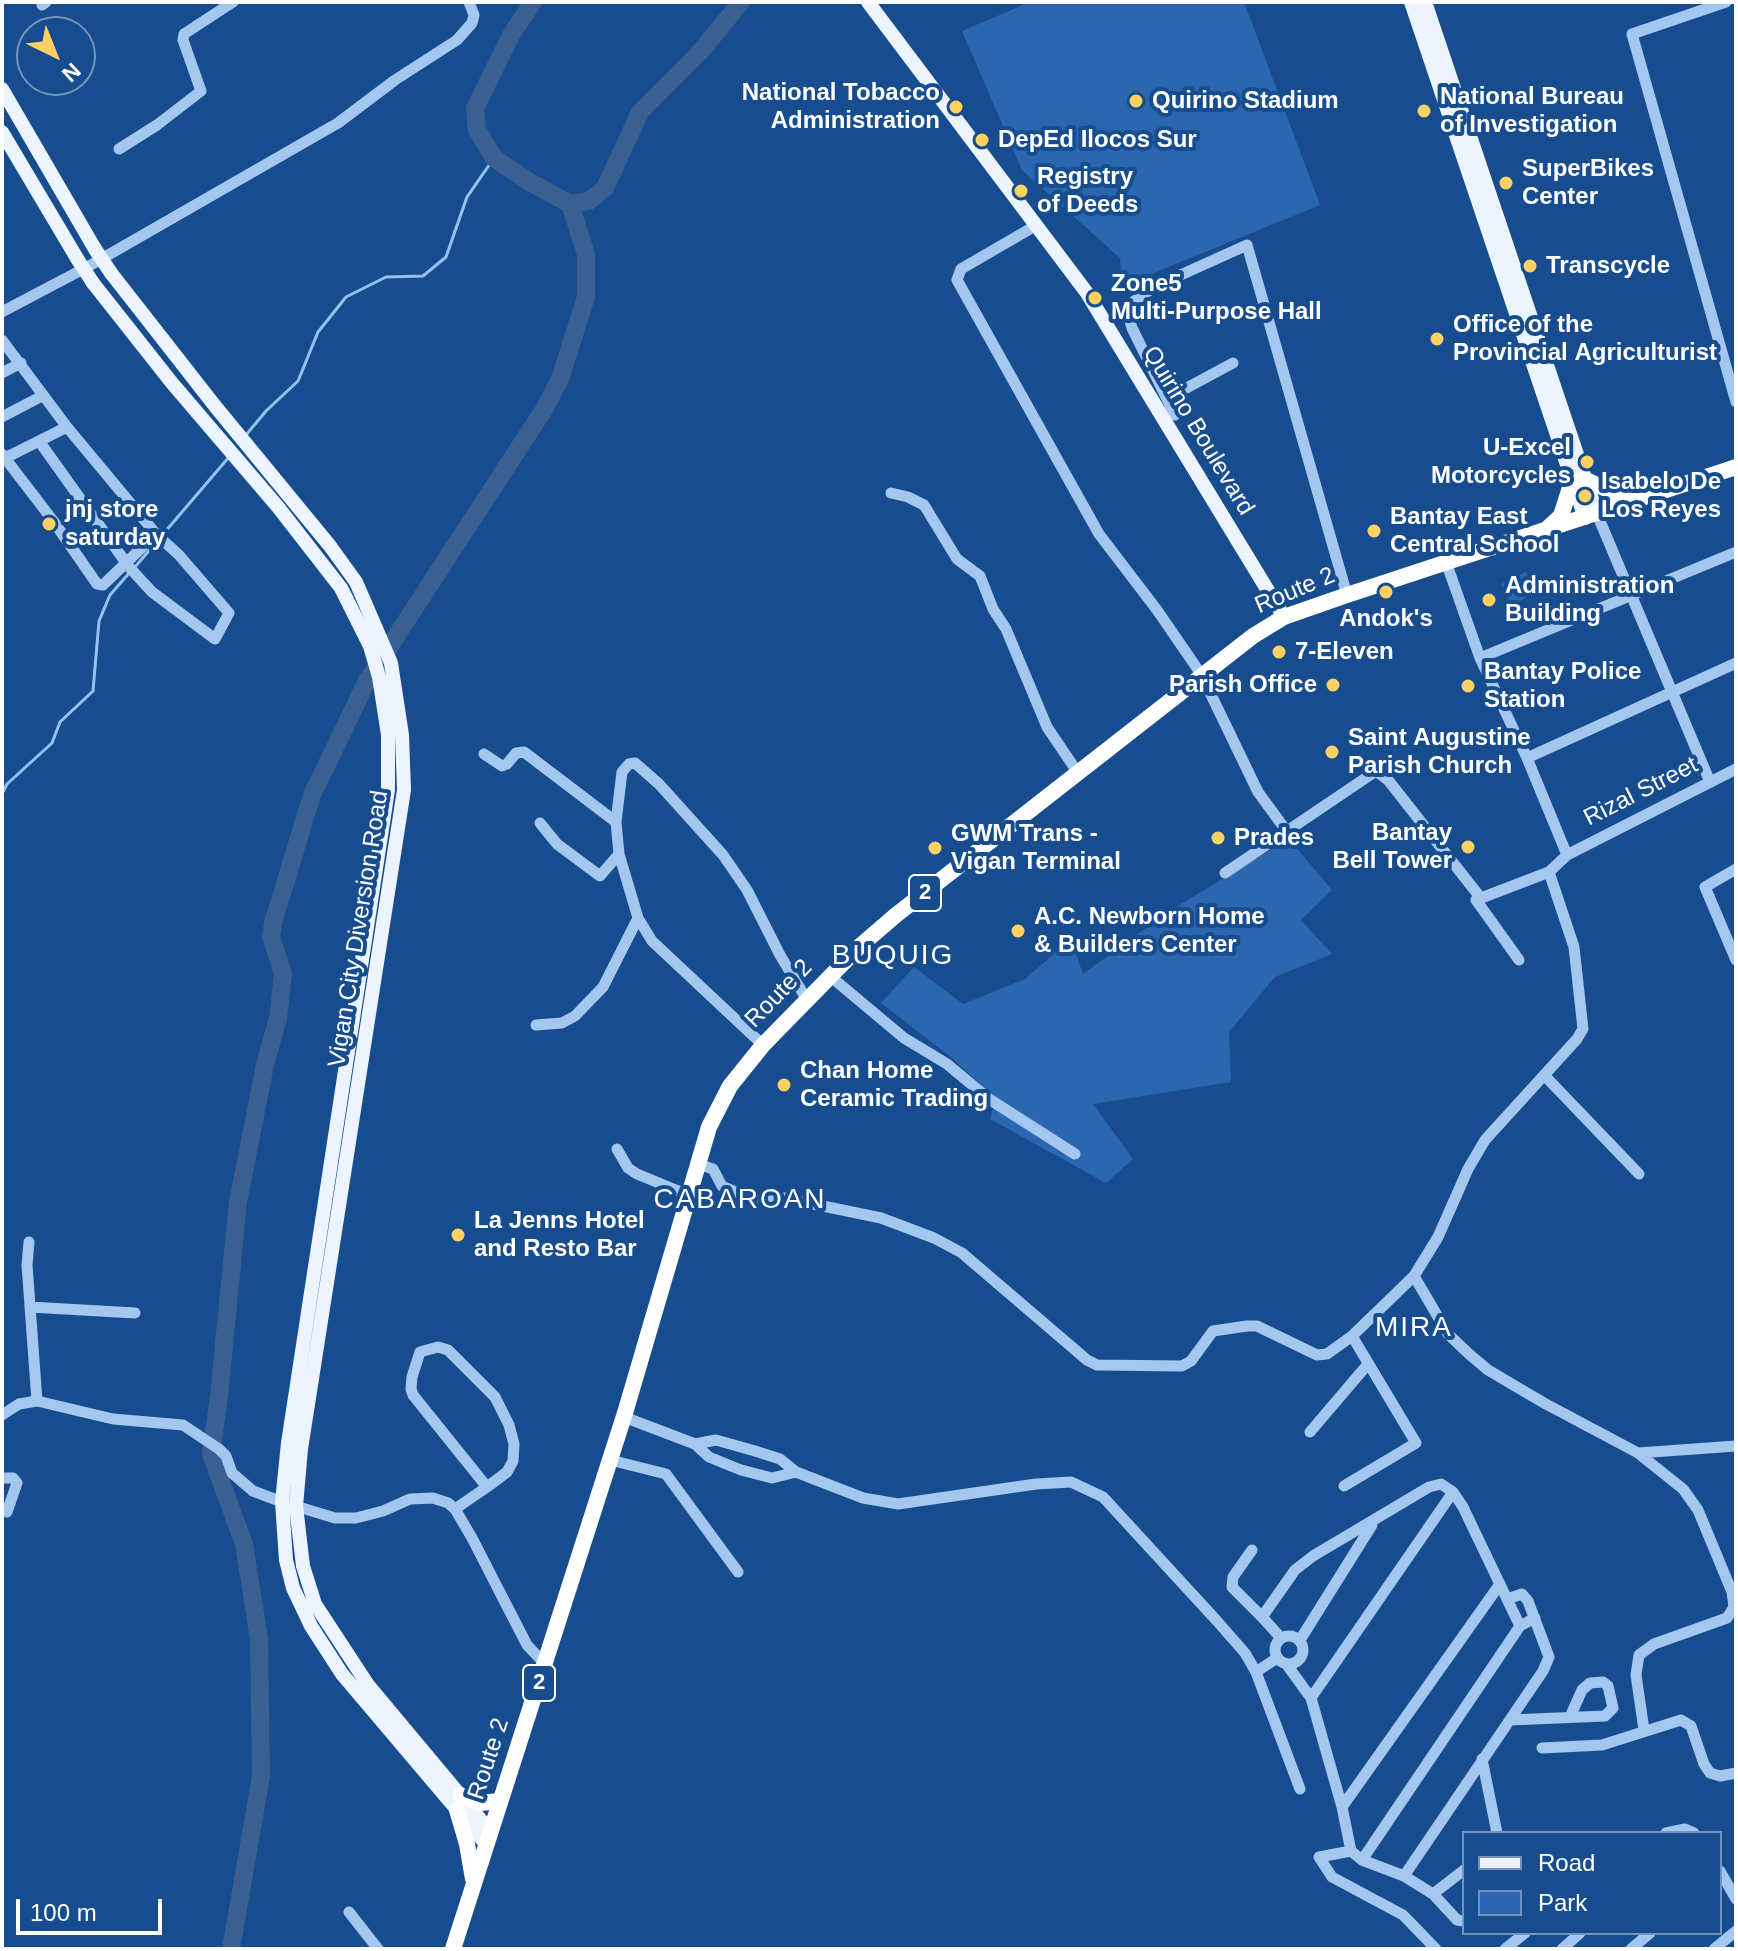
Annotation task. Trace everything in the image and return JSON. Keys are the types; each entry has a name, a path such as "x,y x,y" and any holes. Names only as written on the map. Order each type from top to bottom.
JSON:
{"highway":[{"name":"Route 2","path":"453,1949 624,1417 698,1164 720,1103 763,1045 830,976 896,915 1201,674 1284,617 1736,467"},
{"path":"1544,531 1561,516 1578,480 1635,502"},
{"path":"473,1884 458,1802 500,1801"}],"main road":[{"name":"Quirino Boulevard","path":"868,2 1087,293 1284,617"},
{"path":"1411,2 1447,89 1591,516"},
{"path":"1425,2 1447,89"},
{"name":"Vigan City Diversion Road","path":"2,89 111,273 356,582 391,663 402,735 404,790 301,1449 289,1504"},
{"name":"Vigan City Diversion Road","path":"2,132 93,283 341,588 370,646 379,677 388,735 388,790 293,1412 286,1560 293,1588 311,1626 342,1674 488,1838"}],"street":[{"path":"119,149 201,91 184,34 233,2"},
{"path":"2,312 89,266 338,123 395,80 457,40 472,23 474,15 469,2"},
{"path":"1726,2 1632,34 1736,402"},
{"path":"1035,226 961,269 957,280 1099,534 1201,674 1258,792 1288,833"},
{"path":"1175,415 1132,328 1128,314 1133,302 1154,287 1247,245 1347,595"},
{"path":"2,340 67,427 229,613 215,639 152,592 128,565 39,441"},
{"path":"2,373 21,363"},
{"path":"1168,398 1233,363"},
{"path":"2,417 42,396"},
{"path":"67,427 3,456 97,584 103,585 128,565 158,535"},
{"path":"891,493 924,505 957,559 980,576 1047,727 1078,773"},
{"path":"1591,516 1630,596 1710,782"},
{"path":"1480,658 1736,552"},
{"path":"1446,562 1480,658 1527,758 1567,855"},
{"path":"1527,758 1736,663"},
{"path":"484,754 502,766 516,753 524,752 616,822"},
{"path":"763,1045 652,941 638,918 619,854 616,822 622,772 629,764 635,763 659,784 723,855 747,890 807,1000"},
{"name":"Rizal Street","path":"1549,872 1567,855 1736,769"},
{"path":"1225,873 1376,771 1388,780 1478,898 1476,902 1519,960"},
{"path":"540,823 557,844 600,876 619,854"},
{"path":"1736,869 1705,887 1736,960"},
{"path":"698,1164 713,1169 722,1186 738,1193 763,1200 784,1198 881,1218 934,1238 962,1253 1087,1360 1097,1365 1187,1365 1208,1335 1219,1329 1257,1326 1322,1356 1352,1336 1414,1276 1438,1237 1468,1169 1485,1140 1583,1029 1574,947 1549,872 1478,898"},
{"path":"536,1025 562,1023 575,1016 603,987 638,918"},
{"path":"830,976 904,1038 947,1064 989,1099 1075,1154"},
{"path":"1544,1075 1639,1174"},
{"path":"617,1149 628,1168 637,1174 688,1195"},
{"path":"29,1242 27,1265 37,1401"},
{"path":"1414,1276 1448,1334 1488,1370 1638,1453 1683,1489 1711,1537 1734,1601 1732,1613 1727,1618 1654,1644 1639,1655 1636,1675 1644,1730"},
{"path":"30,1307 135,1313"},
{"path":"1344,1486 1416,1443 1352,1336"},
{"path":"455,1509 487,1487 507,1472 513,1461 514,1444 509,1425 495,1397 448,1350 438,1347 420,1352 412,1377 413,1395 487,1487"},
{"path":"1310,1432 1368,1364"},
{"path":"2,1415 19,1404 37,1401 113,1419 183,1425 219,1449 226,1456 232,1473 242,1483 289,1504 335,1518 356,1518 410,1499 433,1498 455,1509 527,1645 545,1664"},
{"path":"624,1417 695,1444 709,1457 741,1470 772,1478 796,1472"},
{"path":"695,1444 716,1440 780,1459 796,1472 863,1498 898,1504 1036,1484 1071,1482 1103,1497 1245,1653 1256,1672 1300,1789"},
{"path":"1638,1453 1736,1446"},
{"path":"610,1460 666,1474 738,1572"},
{"path":"2,1478 13,1478 17,1483 7,1512"},
{"path":"1262,1617 1295,1570 1313,1556 1436,1484 1446,1486 1453,1492 1520,1626"},
{"path":"1311,1698 1453,1492"},
{"path":"1256,1672 1282,1661 1299,1661 1303,1654 1300,1640 1374,1521"},
{"path":"1252,1550 1233,1577 1232,1587 1281,1638"},
{"path":"1342,1807 1500,1584"},
{"path":"1404,1876 1547,1663 1548,1650 1528,1601 1522,1594 1507,1599"},
{"path":"1362,1860 1520,1626 1535,1618"},
{"path":"1300,1640 1289,1636 1281,1638 1275,1646 1282,1661 1311,1698 1342,1807 1351,1851 1362,1860 1404,1876 1433,1894 1453,1917 1462,1920"},
{"path":"1510,1720 1570,1717"},
{"path":"1542,1748 1602,1745 1681,1720 1688,1722 1710,1773 1720,1776 1736,1773"},
{"path":"1482,1759 1497,1831"},
{"path":"1351,1851 1319,1857 1332,1877 1403,1915 1436,1949"},
{"path":"1433,1894 1462,1872"},
{"path":"1722,1877 1736,1899"},
{"path":"349,1912 378,1949"},
{"path":"1714,1949 1736,1931"},
{"path":"1505,1949 1522,1935"},
{"path":"1562,1949 1578,1935"},
{"path":"1631,1949 1648,1935"}],"green space":[{"name":"Quirino Stadium","path":"1030,2 1244,2 1320,205 1122,286 1120,258 1022,170 962,31"},
{"path":"1526,572 1536,593 1511,605 1501,584"},
{"path":"1289,839 1332,890 1301,920 1332,954 1275,977 1229,1032 1231,1082 1093,1104 1133,1159 1106,1183 990,1119 996,1099 952,1058 881,1003 914,967 963,1004 1025,979 1071,939 1083,974 1171,910"}],"waterway":[{"path":"533,2 511,35 475,108 477,130 494,158 570,204 589,201 605,188 640,112 700,52 741,2"},
{"path":"246,435 298,381 318,332 346,297 386,277 423,276 446,257 467,197 494,158"},
{"path":"231,1949 261,1776 259,1639 244,1544 211,1454 238,1202 265,1065 278,1018 283,974 271,936 273,923 312,795 367,681 543,411 560,379 586,297 586,254 570,204"},
{"path":"135,567 229,457"},
{"path":"2,794 7,784 52,743 60,722 93,691 99,621 110,595 130,572"}],"place":[{"name":"Quirino Stadium","path":"1136,101"},
{"name":"National Tobacco Administration","path":"956,107"},
{"name":"National Bureau of Investigation","path":"1424,111"},
{"name":"DepEd Ilocos Sur","path":"982,140"},
{"name":"SuperBikes Center","path":"1506,183"},
{"name":"Registry of Deeds","path":"1021,191"},
{"name":"Transcycle","path":"1530,266"},
{"name":"Zone5 Multi-Purpose Hall","path":"1095,298"},
{"name":"Office of the Provincial Agriculturist","path":"1437,339"},
{"name":"U-Excel Motorcycles","path":"1587,462"},
{"name":"Isabelo De Los Reyes","path":"1585,496"},
{"name":"jnj store saturday","path":"49,524"},
{"name":"Bantay East Central School","path":"1374,531"},
{"name":"Andok's","path":"1386,592"},
{"name":"Administration Building","path":"1489,600"},
{"name":"7-Eleven","path":"1279,652"},
{"name":"Parish Office","path":"1333,685"},
{"name":"Bantay Police Station","path":"1468,686"},
{"name":"Saint Augustine Parish Church","path":"1332,752"},
{"name":"Prades","path":"1218,838"},
{"name":"Bantay Bell Tower","path":"1468,847"},
{"name":"GWM Trans - Vigan Terminal","path":"935,848"},
{"name":"A.C. Newborn Home & Builders Center","path":"1018,931"},
{"name":"Chan Home Ceramic Trading","path":"784,1085"},
{"name":"La Jenns Hotel and Resto Bar","path":"458,1235"}],"district":[{"name":"BUQUIG","path":"893,956"},
{"name":"CABAROAN","path":"740,1200"},
{"name":"MIRA","path":"1414,1328"}]}
